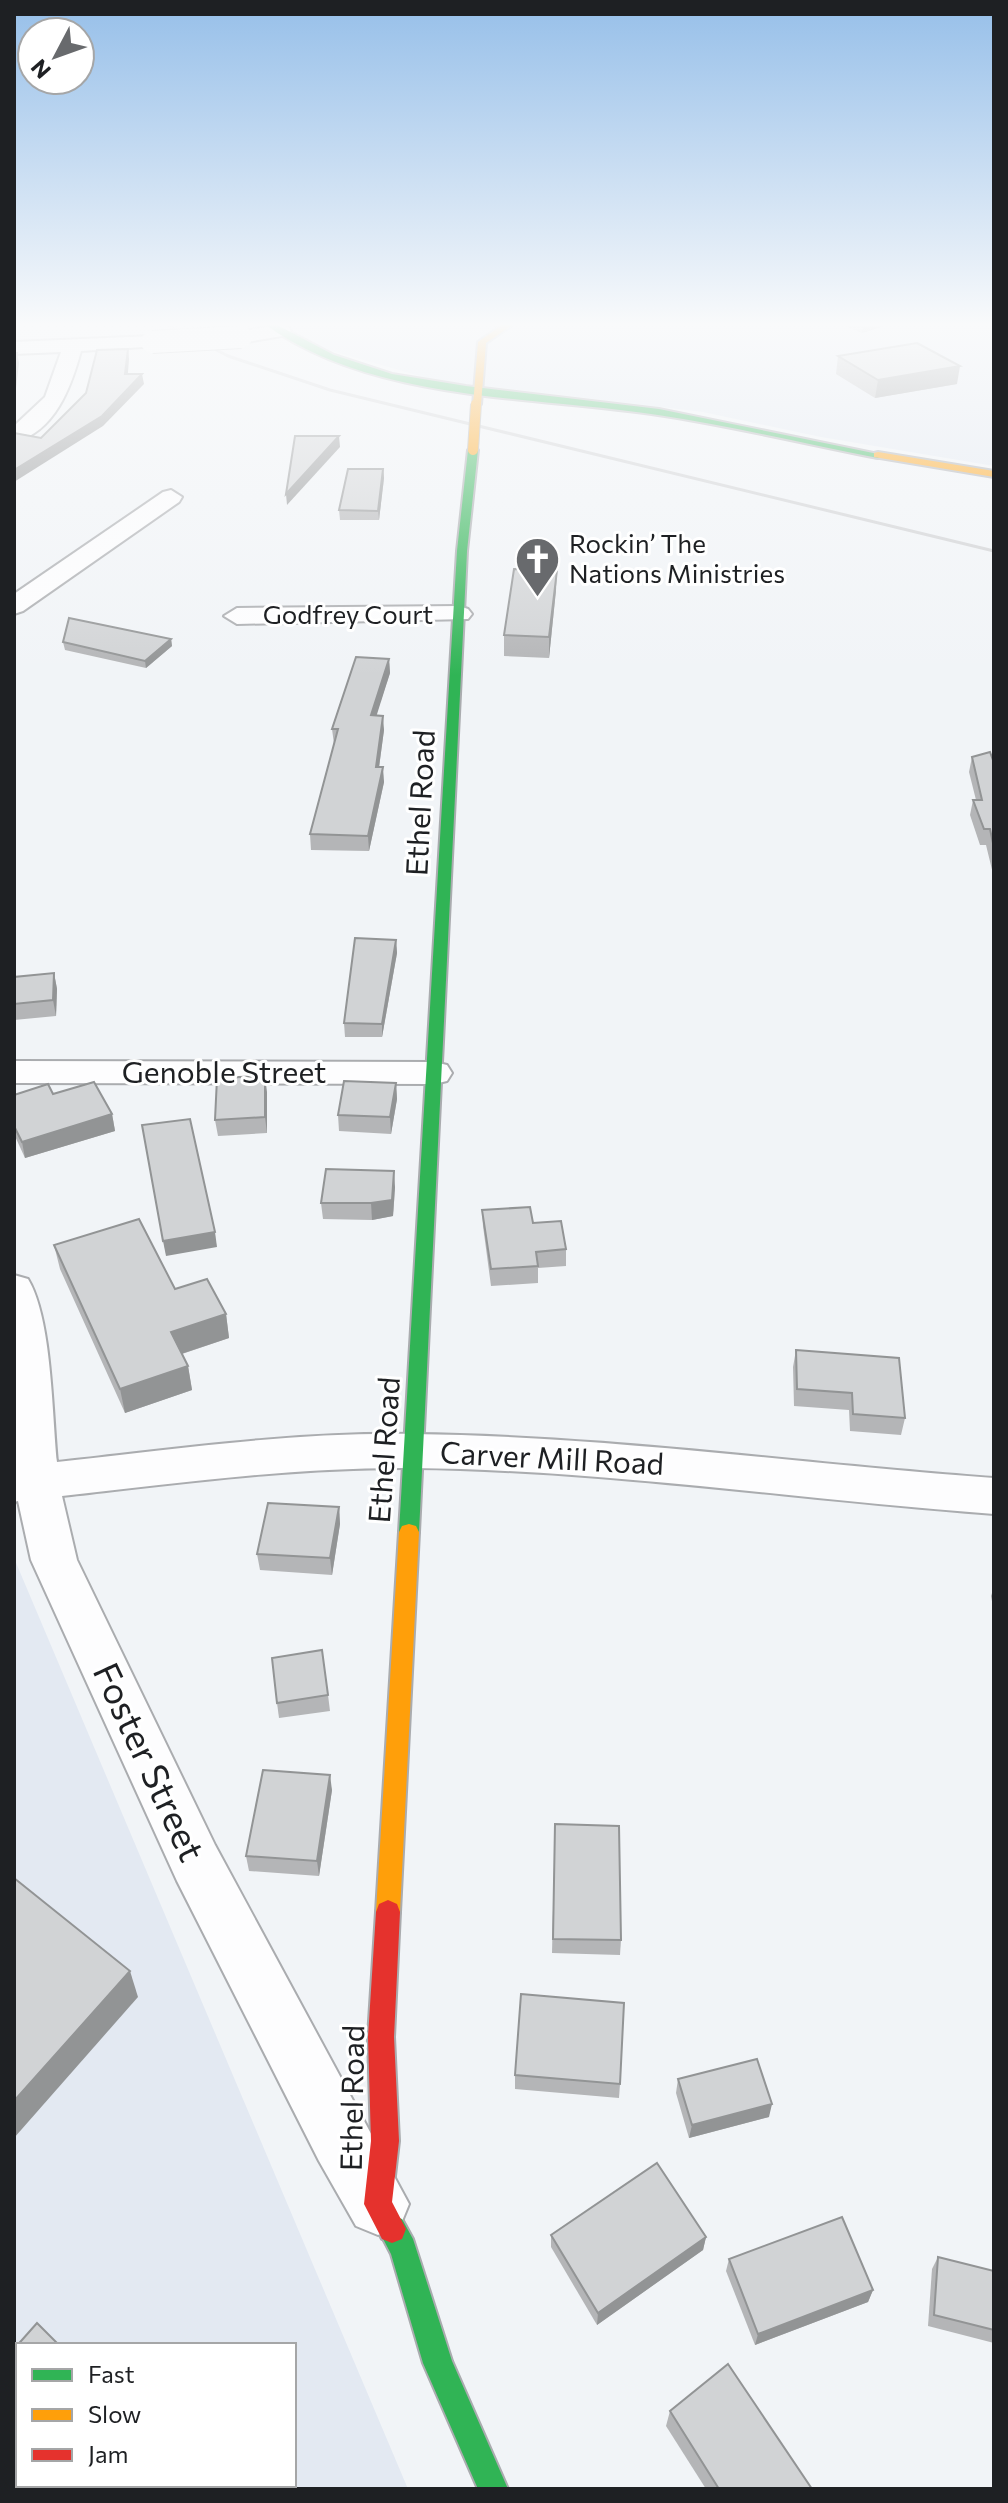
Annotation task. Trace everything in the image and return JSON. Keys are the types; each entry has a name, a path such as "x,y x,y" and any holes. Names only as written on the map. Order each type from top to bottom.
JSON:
{"street":[{"name":"Ethel Road","path":"473,442 459,614 412,1451 381,2037 385,2141 378,2204 403,2249 438,2363 493,2489"},
{"path":"804,442 882,458 994,474"},
{"path":"14,606 171,497"},
{"name":"Godfrey Court","path":"237,616 459,614"},
{"name":"Genoble Street","path":"14,1072 434,1073"},
{"name":"Foster Street","path":"14,1289 24,1340 25,1483 54,1560 176,1819 340,2140 378,2204"},
{"name":"Carver Mill Road","path":"25,1483 224,1462 412,1451 643,1462 994,1496"}],"shaded area":[{"path":"850,442 994,442 994,466"},
{"path":"14,1558 408,2489 14,2489"}],"building":[{"path":"14,442 60,442 14,470"},
{"path":"294,442 334,442 286,494"},
{"path":"348,469 383,469 378,511 339,510"},
{"path":"514,569 557,570 549,637 504,635"},
{"path":"69,618 171,639 145,661 63,642"},
{"path":"356,657 389,659 371,715 383,716 376,767 383,767 368,836 310,834 338,729 332,729"},
{"path":"990,752 994,763 994,848 990,829 984,829 973,800 982,800 972,757"},
{"path":"355,938 396,940 382,1024 344,1023"},
{"path":"54,973 53,1000 14,1004 14,977"},
{"path":"265,1076 265,1117 215,1120 217,1078"},
{"path":"344,1081 396,1083 390,1117 338,1115"},
{"path":"94,1082 112,1114 22,1142 14,1126 14,1095 48,1084 53,1094"},
{"path":"190,1119 215,1232 163,1241 142,1125"},
{"path":"326,1169 394,1171 392,1200 321,1203"},
{"path":"530,1207 533,1223 561,1221 566,1249 536,1252 538,1266 491,1269 482,1210"},
{"path":"139,1219 175,1289 207,1279 226,1314 171,1332 188,1366 120,1389 54,1245"},
{"path":"796,1350 899,1358 905,1418 853,1414 852,1393 797,1389"},
{"path":"268,1503 339,1507 330,1558 257,1554"},
{"path":"322,1650 328,1695 277,1703 272,1658"},
{"path":"263,1770 330,1775 317,1861 246,1856"},
{"path":"555,1824 619,1826 621,1940 553,1939"},
{"path":"14,1878 130,1971 14,2101"},
{"path":"521,1994 624,2003 620,2084 515,2075"},
{"path":"757,2059 772,2104 692,2125 678,2079"},
{"path":"657,2163 706,2237 598,2313 551,2235"},
{"path":"842,2217 873,2290 758,2334 729,2259"},
{"path":"938,2257 994,2271 994,2330 934,2315"},
{"path":"37,2323 57,2343 19,2343"},
{"path":"16,2347 16,2487 201,2489 14,2489"},
{"path":"728,2364 812,2489 719,2489 670,2411"}],"railway":[{"path":"544,442 994,551"}],"traffic: fast":[{"path":"811,442 878,455"},
{"path":"409,1532 462,551 473,450"},
{"path":"392,2229 403,2249 438,2363 493,2489"}],"traffic: slow":[{"path":"473,450 474,442"},
{"path":"878,455 994,474"},
{"path":"388,1912 409,1532"}],"traffic: jam":[{"path":"388,1912 381,2037 385,2141 378,2204 392,2229"}],"place":[{"name":"Rockin’ The Nations Ministries","path":"538,598"}]}
